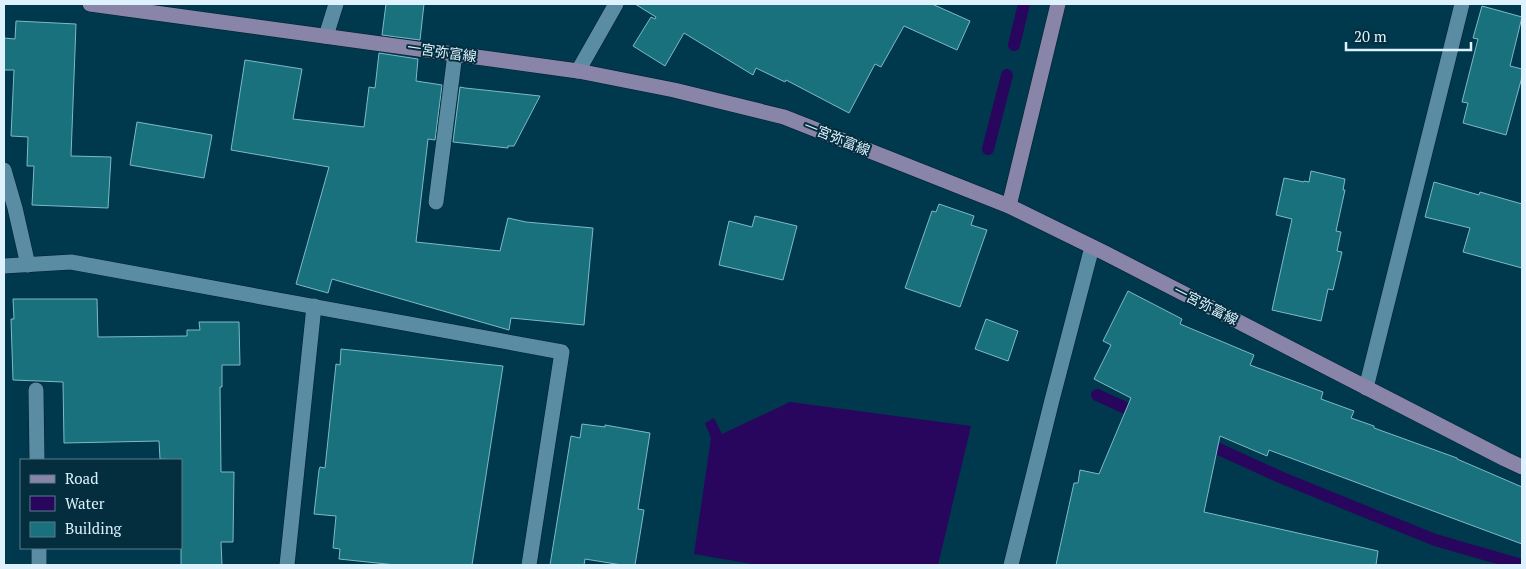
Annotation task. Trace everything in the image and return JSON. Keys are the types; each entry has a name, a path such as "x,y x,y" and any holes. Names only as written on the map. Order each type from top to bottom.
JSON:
{"main road":[{"name":"一宮弥富線","path":"90,4 578,71 674,90 784,117 1009,206 1522,467"},
{"path":"1009,206 1058,4"}],"street":[{"path":"326,36 336,4"},
{"path":"578,71 616,4"},
{"path":"1366,388 1462,4"},
{"path":"436,202 455,54"},
{"path":"4,170 28,265"},
{"path":"1011,565 1092,247"},
{"path":"4,266 71,262 562,352 529,565"},
{"path":"287,565 314,306"},
{"path":"36,390 38,459"},
{"path":"39,549 39,565"}],"water":[{"path":"790,402 971,426 938,565 758,565 694,554 711,438 705,423 714,418 722,434"}],"building":[{"path":"386,4 424,4 420,40 382,35"},
{"path":"635,4 932,4 970,21 957,50 904,26 881,67 875,64 849,113 786,80 785,82 756,68 753,75 684,33 665,66 633,46 651,17 655,19 656,17"},
{"path":"1482,6 1522,17 1510,66 1522,69 1522,77 1506,135 1463,123 1468,103 1462,102 1478,39 1473,38"},
{"path":"16,21 76,24 71,156 111,157 108,208 32,205 34,166 27,166 28,137 11,136 14,70 4,70 4,38 15,39"},
{"path":"379,53 418,59 416,81 442,85 435,140 428,139 416,242 500,251 508,218 526,222 593,228 584,325 511,318 509,330 332,279 328,293 296,284 329,167 231,150 245,60 302,69 293,119 364,127 369,87 375,88"},
{"path":"460,87 540,96 514,146 508,146 508,148 453,142"},
{"path":"137,122 212,135 204,178 130,165"},
{"path":"1311,171 1345,179 1343,190 1345,190 1336,231 1341,232 1337,251 1342,252 1333,290 1328,289 1321,321 1272,310 1292,219 1276,215 1284,178 1309,182"},
{"path":"1434,182 1479,195 1480,192 1522,204 1522,268 1463,252 1470,228 1425,217"},
{"path":"939,204 974,216 971,225 987,230 960,307 905,288 932,211 936,212"},
{"path":"755,216 797,226 783,280 719,265 729,221 752,227"},
{"path":"1128,291 1182,319 1180,324 1254,355 1250,365 1323,392 1321,399 1354,411 1351,418 1457,458 1522,487 1522,544 1269,450 1267,456 1220,436 1204,512 1378,551 1376,565 1056,565 1074,483 1078,483 1080,470 1099,474 1131,398 1094,379 1111,345 1103,341"},
{"path":"13,299 97,299 98,337 187,336 187,330 200,330 199,322 239,322 240,365 222,365 222,387 220,387 221,472 234,472 233,542 221,542 222,565 181,565 182,459 160,459 159,441 64,443 63,382 13,380 11,319 14,319"},
{"path":"986,319 1018,331 1008,361 975,349"},
{"path":"341,349 503,366 472,565 396,565 339,559 340,549 333,548 336,516 314,514 319,470 320,467 325,468 336,364 340,365"},
{"path":"582,424 605,427 605,425 650,433 638,509 644,510 635,565 622,565 585,559 584,565 550,565 571,436 580,438"}],"waterway":[{"path":"1014,45 1024,4"},
{"path":"988,149 1007,75"},
{"path":"1097,395 1141,415"},
{"path":"1203,442 1280,477 1435,540 1522,565"}]}
